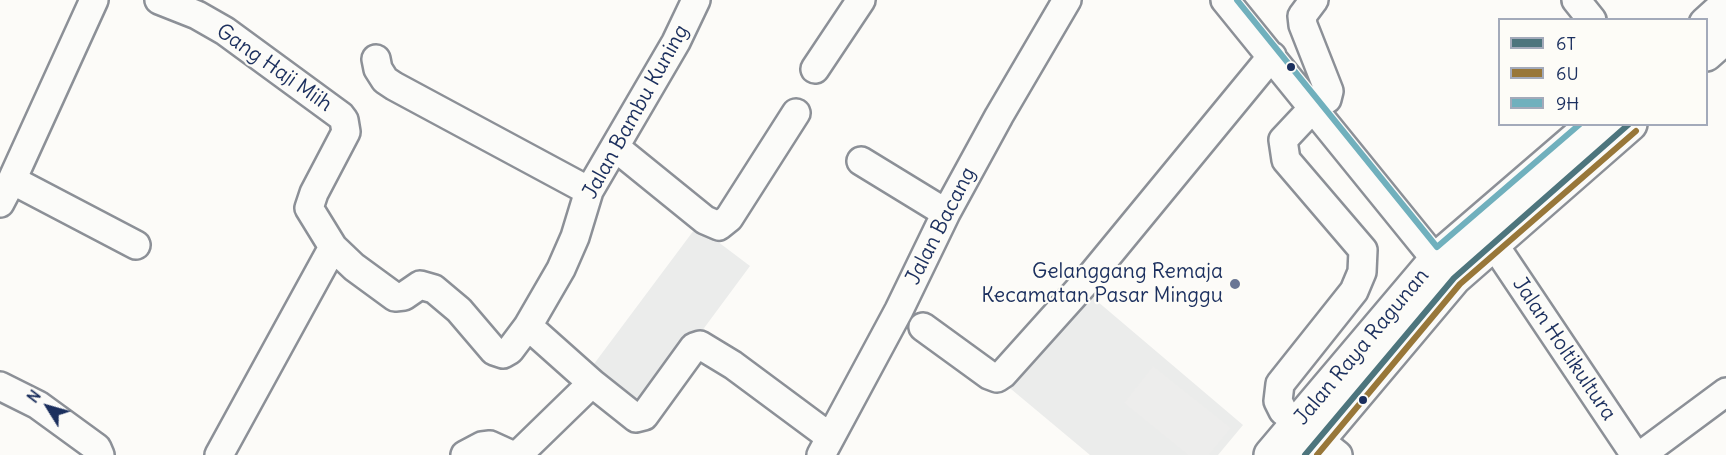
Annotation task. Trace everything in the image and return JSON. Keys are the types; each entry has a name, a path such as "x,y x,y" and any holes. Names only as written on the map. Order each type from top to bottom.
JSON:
{"main road":[{"path":"1708,23 1726,6"},
{"path":"1708,53 1726,36"},
{"name":"Jalan Raya Ragunan","path":"1315,443 1436,260 1592,126"},
{"name":"Jalan Raya Ragunan","path":"1271,455 1315,443 1454,278 1628,126"}],"street":[{"path":"94,0 6,192 136,245"},
{"name":"Gang Haji Miih","path":"159,0 197,15 225,31 341,116 346,132 309,208 333,247 354,267 395,297 404,296 420,285 434,289 459,310 494,351 503,354 510,350"},
{"name":"Jalan Bambu Kuning","path":"510,350 528,326 568,255 589,191 676,42 696,0"},
{"path":"815,69 861,0"},
{"name":"Jalan Bacang","path":"826,446 899,310 946,213 1066,0"},
{"path":"1225,0 1436,260"},
{"path":"1314,0 1302,16 1303,25 1329,91 1327,99 1313,108 1283,140 1286,160 1363,249 1362,272 1354,291 1280,384 1278,401 1283,411 1315,443"},
{"path":"1576,0 1590,18"},
{"path":"1720,0 1726,6"},
{"path":"923,327 989,375 1000,377 1091,276 1272,56"},
{"path":"376,59 378,69 385,80 394,86 589,191"},
{"path":"615,147 705,220 720,226 729,218 796,113"},
{"path":"861,161 946,213"},
{"name":"Jalan Holtikultura","path":"1493,243 1635,455"},
{"path":"219,455 333,247"},
{"path":"528,326 592,383 636,417 644,416 648,412 694,347 700,345 733,365 826,446"},
{"path":"518,455 592,383"},
{"path":"0,386 38,405 97,448 100,455"},
{"path":"1641,455 1726,392"},
{"path":"465,455 482,446 490,445 512,455"}],"shaded area":[{"path":"697,226 750,266 639,416 585,376"},
{"path":"1084,290 1243,425 1218,455 1090,455 1005,384"},
{"path":"1153,366 1231,428 1209,455 1188,455 1124,403"}],"transit line":[{"name":"9H","path":"1237,0 1437,247 1578,126"},
{"name":"6T","path":"1305,455 1454,278 1627,126"},
{"name":"6U","path":"1317,455 1460,284 1636,131"}],"place":[{"name":"Gelanggang Remaja Kecamatan Pasar Minggu","path":"1235,284"}]}
